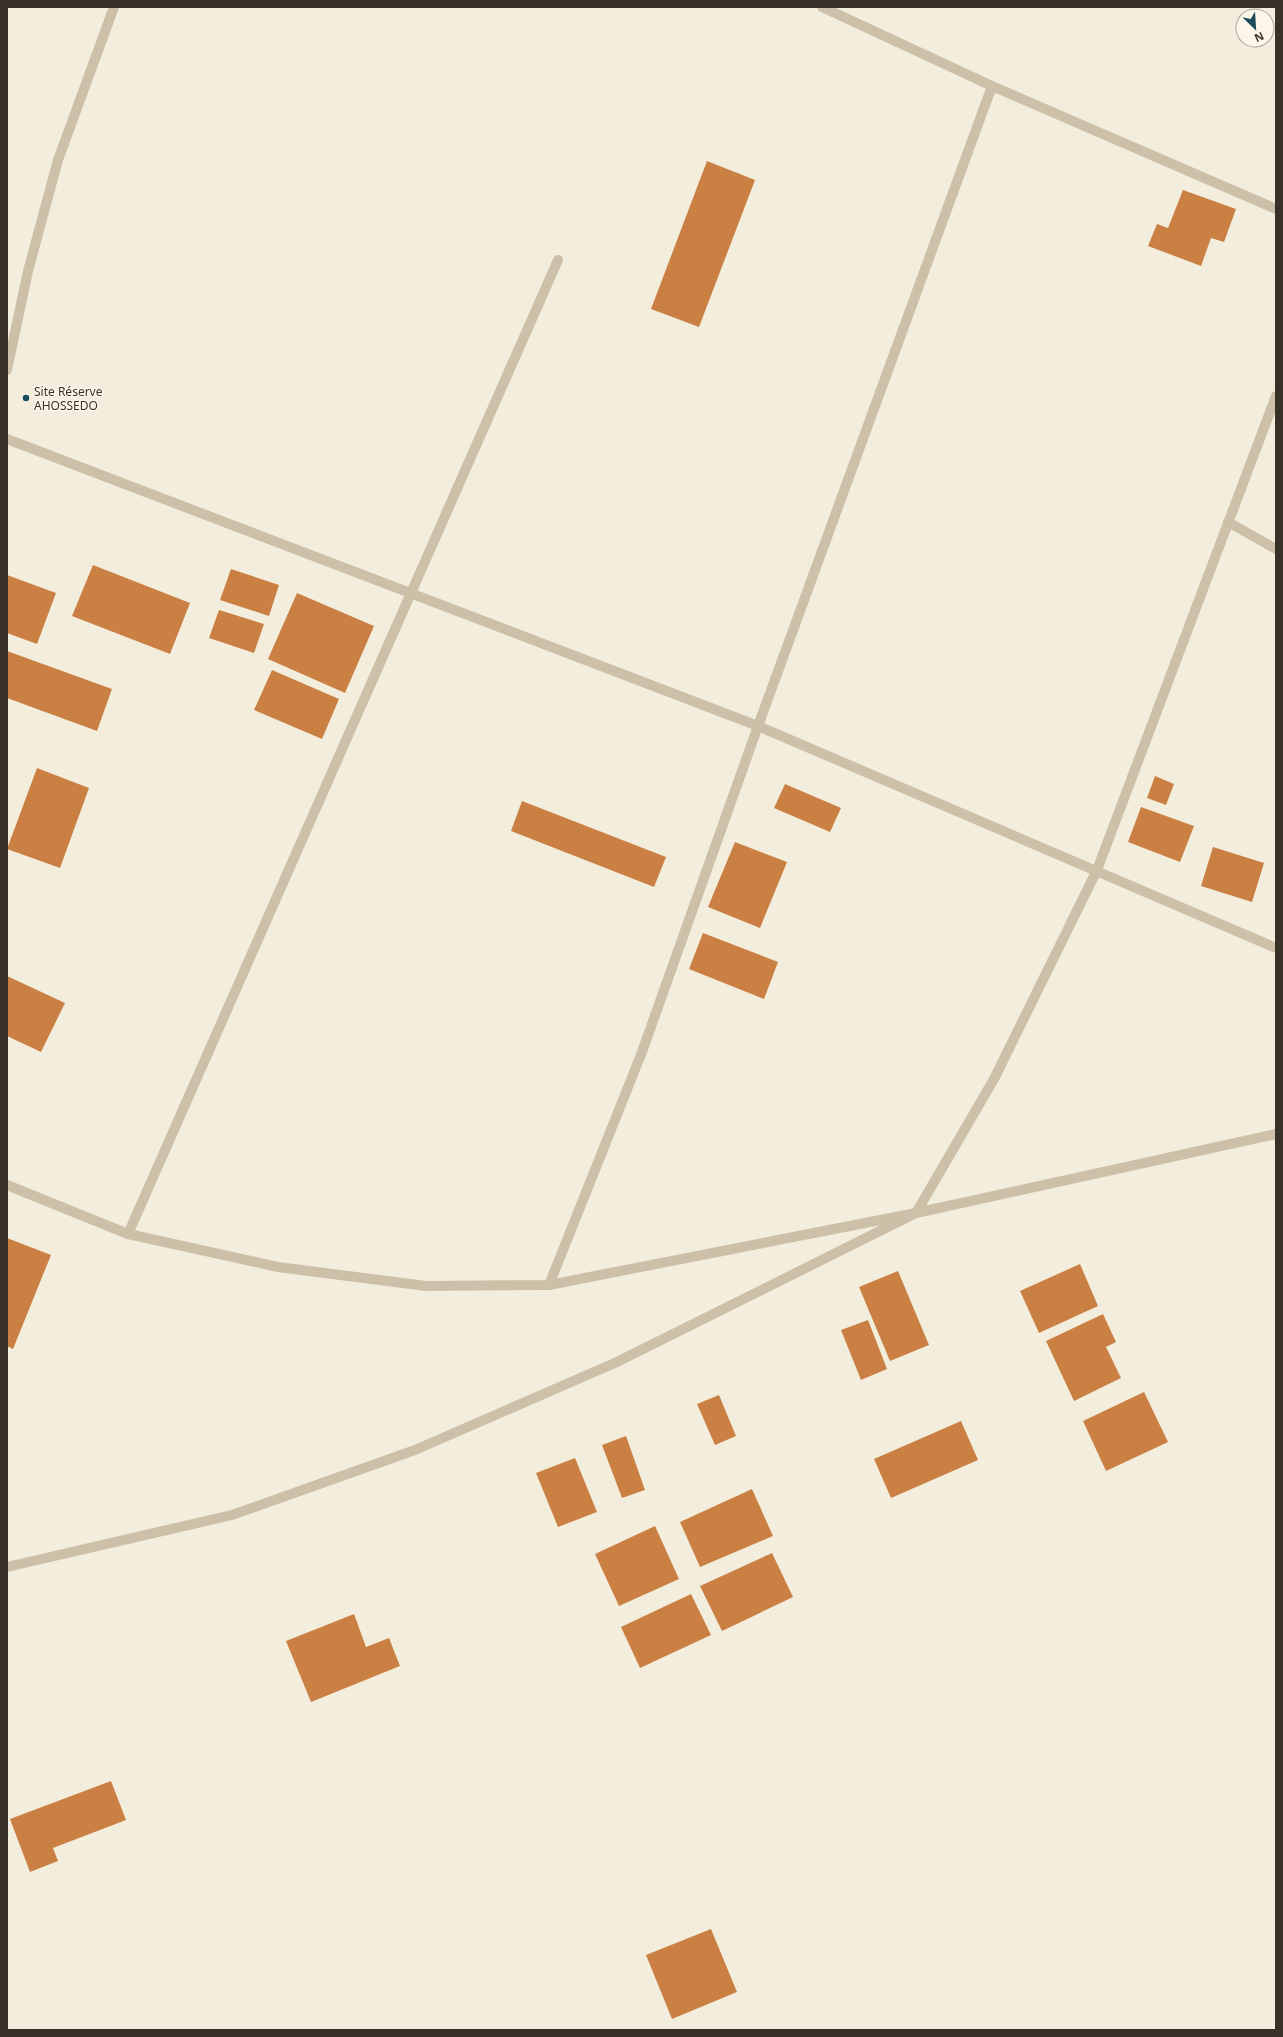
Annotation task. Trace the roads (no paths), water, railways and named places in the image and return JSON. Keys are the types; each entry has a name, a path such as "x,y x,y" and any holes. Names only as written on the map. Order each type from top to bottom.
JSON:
{"street":[{"path":"7,370 28,271 58,160 114,7"},
{"path":"822,7 992,86 1276,209"},
{"path":"549,1285 642,1052 758,726 992,86"},
{"path":"128,1234 412,594 558,260"},
{"path":"7,1567 232,1515 415,1450 617,1362 916,1213 994,1079 1097,870 1276,396"},
{"path":"7,439 758,726 1276,948"},
{"path":"1228,522 1276,549"},
{"path":"7,1185 128,1234 278,1267 426,1286 549,1285 916,1213 1276,1134"}],"place":[{"name":"Site Réserve AHOSSEDO","path":"26,398"}]}
